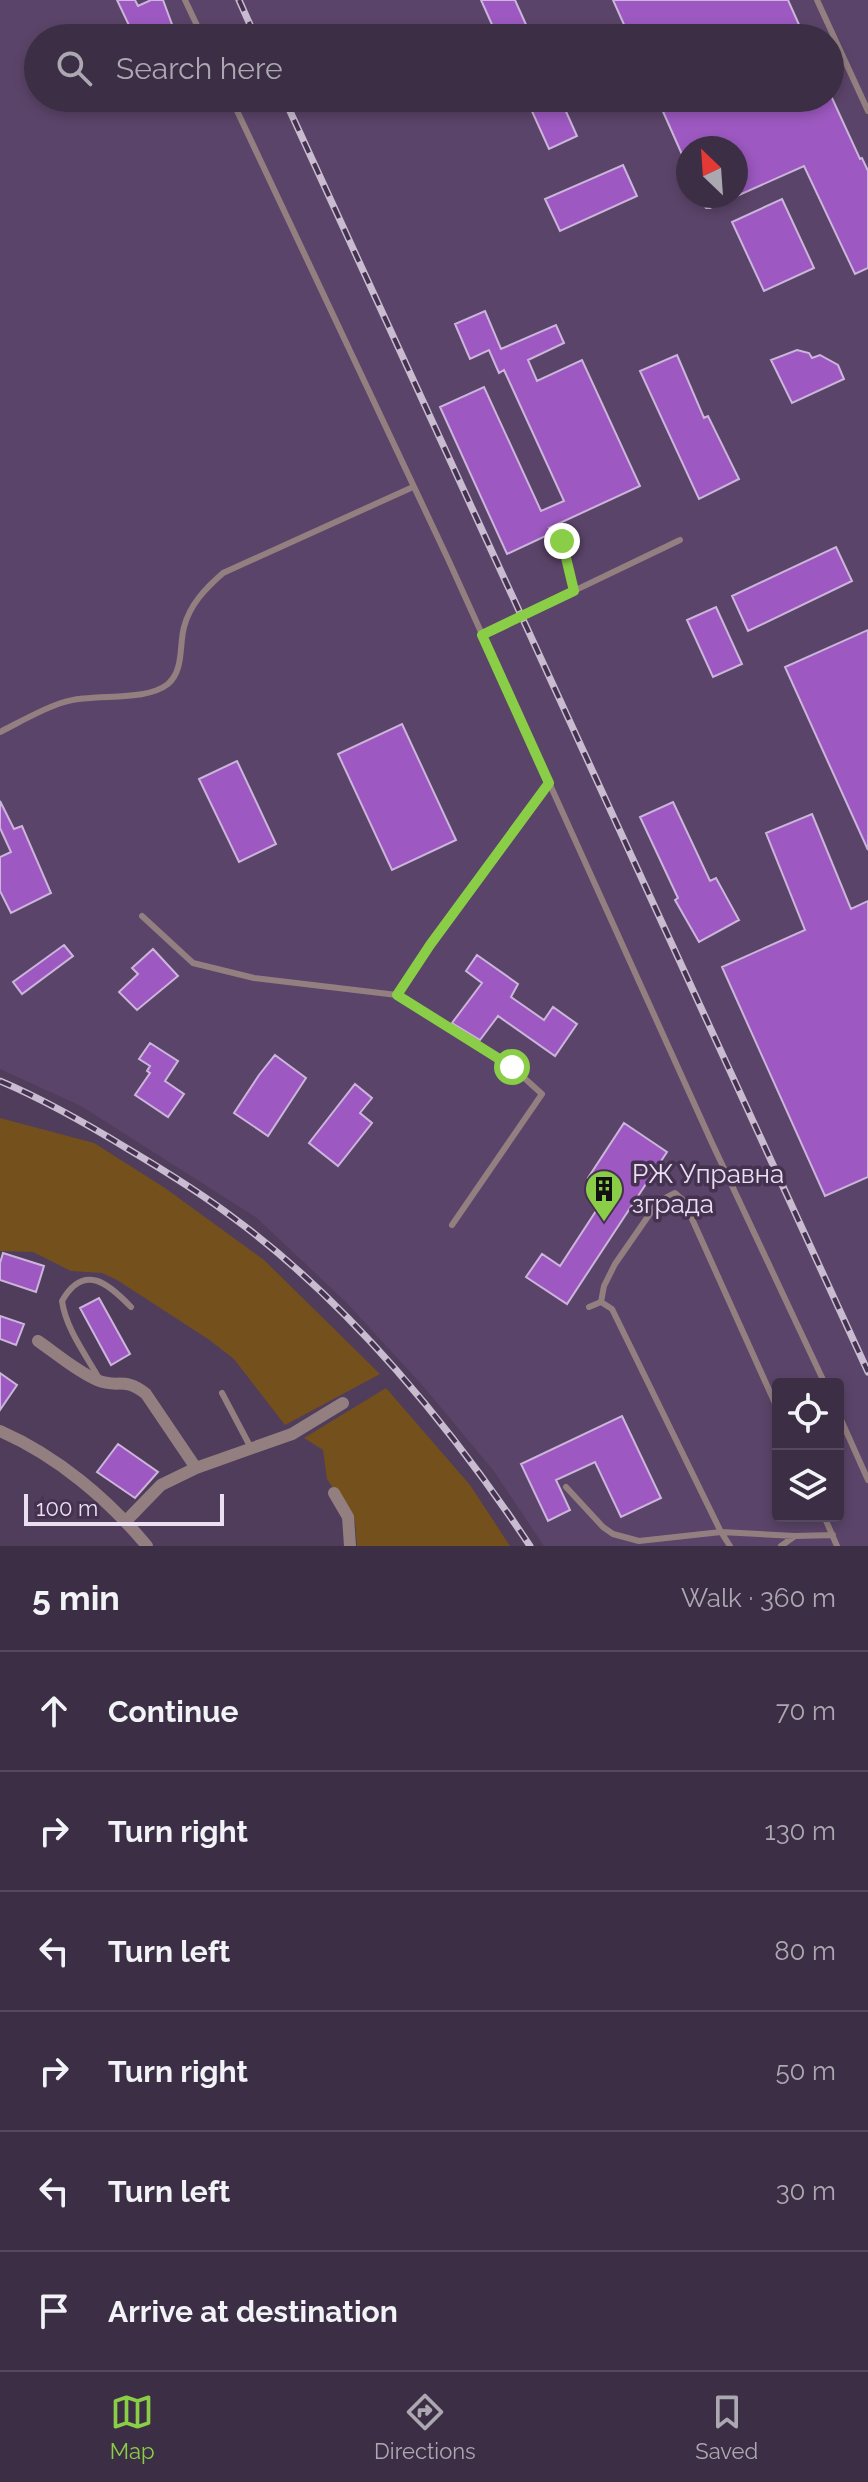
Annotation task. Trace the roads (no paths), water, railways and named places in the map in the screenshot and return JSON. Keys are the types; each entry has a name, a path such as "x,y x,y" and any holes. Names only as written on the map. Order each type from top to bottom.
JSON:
{"street":[{"path":"38,1341 102,1383 126,1382 146,1394 196,1468"},
{"path":"126,1521 161,1485 196,1468 292,1434 343,1403"},
{"path":"0,1431 68,1471 126,1521 147,1546"},
{"path":"334,1493 348,1517 350,1546"}],"lane":[{"path":"185,0 196,24"},
{"path":"817,0 828,24"},
{"path":"844,59 868,111"},
{"path":"238,112 482,635 822,1378"},
{"path":"0,732 61,702 104,695 147,694 169,683 179,668 184,625 201,592 223,573 413,487"},
{"path":"482,635 680,540"},
{"path":"562,541 574,591"},
{"path":"397,995 549,783"},
{"path":"142,916 193,963 254,978 397,995 512,1067 542,1094 452,1225"},
{"path":"601,1302 604,1286 615,1264 658,1202 675,1193 684,1201 772,1397"},
{"path":"102,1383 73,1333 63,1312 62,1301 76,1284 96,1280 112,1288 131,1307"},
{"path":"589,1307 601,1302"},
{"path":"601,1302 612,1309 730,1546"},
{"path":"222,1393 251,1448"},
{"path":"844,1426 868,1480"},
{"path":"566,1487 613,1534 639,1541 721,1532 833,1535"},
{"path":"827,1522 837,1546"},
{"path":"781,1546 795,1536"}],"railway":[{"path":"239,0 250,24"},
{"path":"290,112 868,1372"},
{"path":"0,1081 97,1130 169,1174 222,1209 277,1252 358,1328 396,1370 467,1457 530,1546"}],"place":[{"name":"РЖ Управна зграда","path":"604,1223"}]}
